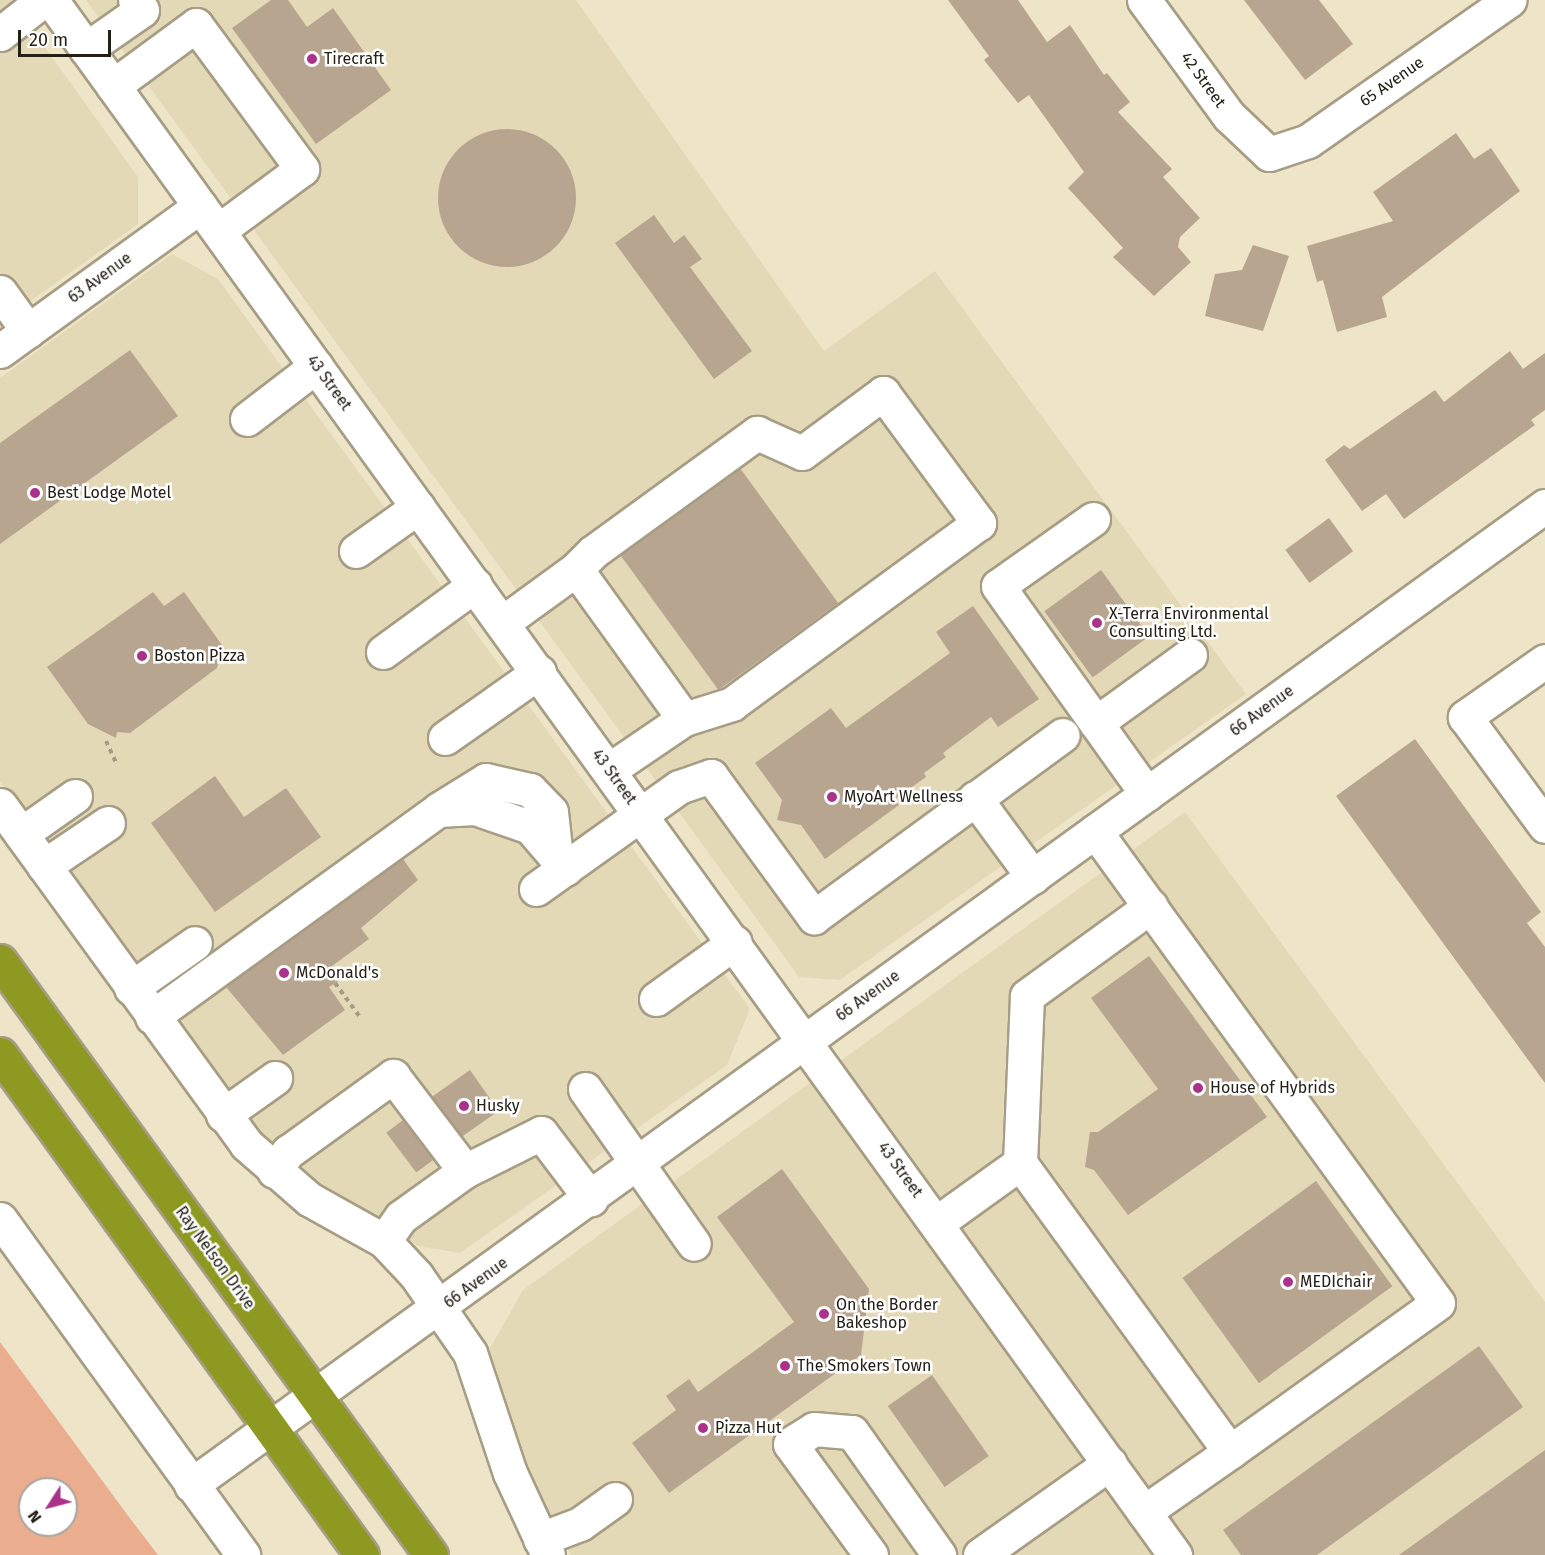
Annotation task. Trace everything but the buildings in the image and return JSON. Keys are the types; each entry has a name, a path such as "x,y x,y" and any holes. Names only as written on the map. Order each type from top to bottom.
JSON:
{"highway":[{"name":"Ray Nelson Drive","path":"0,961 431,1555"},
{"path":"0,1054 362,1555"}],"street":[{"path":"0,34 43,0"},
{"name":"43 Street","path":"51,0 938,1222 1175,1555"},
{"path":"86,49 142,10 135,0"},
{"name":"42 Street","path":"1144,0 1229,116 1269,154"},
{"name":"65 Avenue","path":"1269,154 1308,141 1509,0"},
{"name":"63 Avenue","path":"0,351 27,331 209,218 302,169 196,25 113,86"},
{"path":"0,292 27,331"},
{"path":"247,419 316,366"},
{"path":"502,623 576,569 593,552 757,434 802,453 883,393 979,523 732,704 684,718 609,770"},
{"name":"66 Avenue","path":"191,1485 315,1395 440,1309 1545,506"},
{"path":"356,551 418,507"},
{"path":"1093,519 999,586 1147,794"},
{"path":"576,569 684,718"},
{"path":"383,652 475,585"},
{"path":"1096,723 1190,655"},
{"path":"1545,661 1466,717 1545,826"},
{"path":"445,738 539,672"},
{"path":"536,889 561,863 642,815 679,787 711,776 814,917 1063,735"},
{"path":"21,834 75,796"},
{"path":"975,798 1033,877"},
{"path":"0,805 223,1115 274,1171 309,1199 384,1241 440,1309 470,1353 510,1473 544,1547 615,1498"},
{"path":"153,1017 438,810 475,808 530,827 561,863"},
{"path":"44,866 108,823"},
{"path":"1095,831 1438,1303 1144,1512"},
{"path":"1151,906 1027,996 1020,1163 1230,1452"},
{"path":"656,999 735,942"},
{"path":"131,988 195,943"},
{"path":"274,1171 288,1152 393,1076 465,1171"},
{"path":"223,1115 275,1077"},
{"path":"585,1089 694,1244"},
{"path":"384,1241 401,1217 465,1171 541,1133 591,1199"},
{"path":"938,1222 1020,1163"},
{"path":"0,1219 243,1555"},
{"path":"871,1555 790,1444 814,1429 852,1432 939,1555"},
{"path":"980,1555 1110,1463"}],"path":[{"path":"106,741 117,765"},
{"path":"335,983 360,1017"}],"shaded area":[{"path":"0,0 11,0 138,177 138,224 0,323"},
{"path":"86,0 576,0 824,351 935,271 1246,694 840,980 799,977"},
{"path":"172,254 218,279 750,1009 727,1065 460,1253 418,1246 261,1148 0,782 0,378"},
{"path":"1185,812 1545,1302 1545,1555 571,1555 521,1473 480,1366 523,1290"},
{"path":"0,1342 129,1517 158,1555 0,1555"}],"place":[{"name":"Tirecraft","path":"312,59"},
{"name":"Best Lodge Motel","path":"35,493"},
{"name":"X-Terra Environmental Consulting Ltd.","path":"1097,623"},
{"name":"Boston Pizza","path":"142,656"},
{"name":"MyoArt Wellness","path":"832,797"},
{"name":"McDonald's","path":"284,973"},
{"name":"House of Hybrids","path":"1198,1088"},
{"name":"Husky","path":"464,1106"},
{"name":"MEDIchair","path":"1288,1282"},
{"name":"On the Border Bakeshop","path":"824,1314"},
{"name":"The Smokers Town","path":"785,1366"},
{"name":"Pizza Hut","path":"703,1428"}]}
